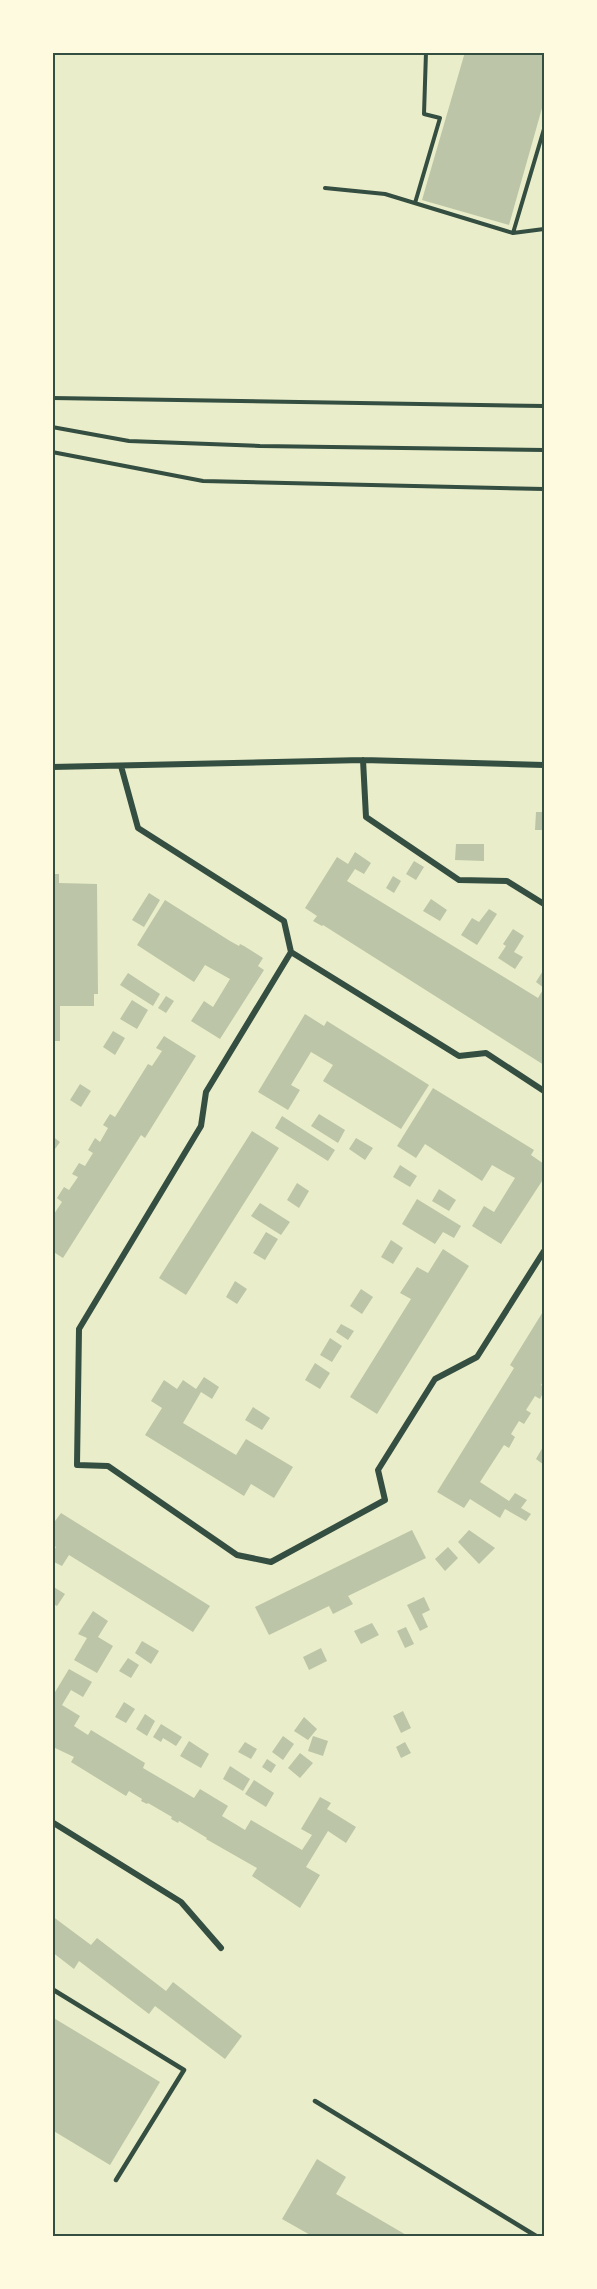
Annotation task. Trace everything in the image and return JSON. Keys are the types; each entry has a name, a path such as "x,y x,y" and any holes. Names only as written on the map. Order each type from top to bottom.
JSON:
{"street":[{"path":"363,759 366,817 459,880 507,881 544,904"},
{"path":"52,767 363,759 544,765"},
{"path":"121,766 138,828 284,921 291,952 206,1092 201,1126 80,1329 77,1465 108,1466 237,1555 271,1562 385,1500 378,1470 435,1379 477,1357 544,1251"},
{"path":"291,952 459,1056 486,1053 544,1091"},
{"path":"52,1822 181,1902 221,1948"}],"lane":[{"path":"52,1989 183,2070 117,2180"},
{"path":"315,2101 536,2236"}],"path":[{"path":"415,203 440,118 423,114 426,52"},
{"path":"513,233 544,129"},
{"path":"324,189 385,194 513,233 544,229"},
{"path":"52,398 544,406"},
{"path":"52,427 141,441 272,447 544,450"},
{"path":"52,452 203,481 544,489"}],"building":[{"path":"465,52 544,52 544,101 509,225 422,200"},
{"path":"536,812 544,812 544,830 535,830"},
{"path":"456,844 484,844 484,861 455,860"},
{"path":"355,852 371,863 364,874 355,869 347,881 538,998 544,988 544,1065 323,925 313,921 317,916 305,908 337,857 348,864"},
{"path":"414,861 424,867 416,880 406,874"},
{"path":"52,874 59,874 59,883 97,884 98,994 94,994 94,1006 60,1006 60,1041 52,1041"},
{"path":"393,876 401,881 394,893 386,888"},
{"path":"149,893 160,900 144,927 132,920"},
{"path":"431,899 447,910 440,921 423,911"},
{"path":"165,900 230,941 244,946 263,958 258,966 264,970 220,1039 191,1021 204,1001 213,1007 230,979 205,965 194,982 137,945"},
{"path":"489,909 497,914 477,945 461,935 472,918 479,922"},
{"path":"513,929 524,936 514,952 523,957 515,969 498,958 506,946 503,944"},
{"path":"544,969 544,988 536,982"},
{"path":"128,973 160,994 153,1006 120,985"},
{"path":"166,996 174,1001 166,1013 158,1008"},
{"path":"132,1000 148,1010 137,1029 120,1019"},
{"path":"305,1014 324,1026 327,1021 429,1085 401,1129 323,1081 333,1065 311,1052 291,1085 300,1090 288,1110 258,1092"},
{"path":"113,1031 125,1038 115,1055 103,1047"},
{"path":"164,1036 196,1056 145,1138 141,1135 63,1258 52,1251 52,1217 62,1202 57,1198 64,1187 69,1190 78,1177 72,1174 79,1163 85,1166 93,1153 88,1150 95,1138 100,1142 108,1128 103,1125 110,1114 115,1117 148,1064 152,1066 162,1051 156,1048"},
{"path":"80,1084 91,1091 81,1107 70,1100"},
{"path":"433,1088 534,1150 531,1155 544,1164 544,1178 501,1244 472,1226 484,1206 494,1212 515,1178 492,1165 482,1181 425,1144 416,1158 397,1146"},
{"path":"319,1114 345,1130 338,1143 311,1126"},
{"path":"282,1116 335,1150 328,1161 275,1128"},
{"path":"252,1131 279,1148 186,1295 159,1278"},
{"path":"52,1136 60,1142 52,1153"},
{"path":"356,1138 373,1148 365,1160 349,1149"},
{"path":"400,1165 417,1176 410,1187 393,1177"},
{"path":"297,1183 309,1191 299,1208 287,1200"},
{"path":"439,1189 456,1200 449,1211 432,1201"},
{"path":"417,1199 461,1226 454,1238 443,1232 435,1244 402,1224"},
{"path":"260,1203 290,1222 281,1235 251,1216"},
{"path":"266,1232 278,1239 265,1260 253,1253"},
{"path":"391,1240 403,1248 393,1264 381,1257"},
{"path":"443,1249 469,1266 377,1414 350,1397 411,1299 400,1293 417,1267 428,1273"},
{"path":"235,1281 247,1289 237,1304 226,1297"},
{"path":"361,1289 373,1297 362,1314 350,1306"},
{"path":"544,1310 544,1380 541,1385 544,1391 540,1399 535,1396 526,1410 531,1413 524,1424 519,1421 511,1434 515,1437 509,1448 504,1445 480,1482 509,1501 515,1493 527,1500 521,1508 531,1514 526,1521 505,1509 500,1518 470,1499 464,1508 437,1492 514,1368 510,1365"},
{"path":"341,1324 354,1331 348,1340 336,1332"},
{"path":"330,1338 342,1346 332,1362 320,1355"},
{"path":"315,1363 330,1373 320,1389 305,1380"},
{"path":"204,1377 219,1387 212,1399 201,1392 183,1423 236,1455 246,1439 293,1467 274,1498 251,1484 244,1496 145,1435 162,1408 151,1401 164,1380 177,1389 183,1380 196,1389"},
{"path":"253,1407 270,1418 262,1430 245,1420"},
{"path":"544,1445 544,1465 536,1459"},
{"path":"61,1513 210,1606 193,1632 69,1555 62,1566 52,1561 52,1553 56,1547 52,1545 52,1525"},
{"path":"412,1530 426,1558 348,1596 353,1604 333,1614 329,1606 269,1635 255,1607"},
{"path":"469,1530 495,1548 479,1564 458,1542"},
{"path":"448,1547 458,1558 445,1571 435,1559"},
{"path":"52,1586 65,1594 57,1606 52,1603"},
{"path":"424,1597 430,1610 422,1614 428,1627 420,1631 407,1605"},
{"path":"93,1611 108,1621 98,1637 113,1646 97,1673 74,1660 87,1638 78,1634"},
{"path":"372,1623 379,1635 361,1644 354,1631"},
{"path":"406,1627 414,1644 405,1648 397,1631"},
{"path":"142,1641 159,1651 151,1664 135,1653"},
{"path":"321,1648 327,1661 309,1670 303,1657"},
{"path":"128,1658 139,1665 131,1678 119,1671"},
{"path":"69,1669 92,1682 83,1697 71,1690 62,1705 80,1716 74,1726 88,1735 91,1730 145,1763 143,1768 194,1798 200,1789 228,1806 222,1816 245,1830 251,1820 302,1850 312,1835 301,1829 320,1797 331,1803 327,1809 356,1827 346,1843 328,1831 306,1867 320,1875 300,1908 252,1876 257,1868 141,1801 142,1799 129,1791 126,1796 71,1762 74,1757 53,1747 52,1697"},
{"path":"124,1702 135,1709 126,1723 115,1717"},
{"path":"403,1711 411,1728 401,1733 393,1716"},
{"path":"145,1714 155,1721 147,1736 136,1729"},
{"path":"304,1717 317,1729 308,1740 294,1731"},
{"path":"161,1724 182,1737 176,1746 163,1738 161,1742 153,1737"},
{"path":"283,1736 294,1744 283,1760 272,1752"},
{"path":"313,1736 328,1741 323,1756 308,1751"},
{"path":"189,1741 209,1754 201,1768 180,1756"},
{"path":"245,1742 257,1749 251,1759 238,1752"},
{"path":"405,1742 411,1753 401,1758 396,1747"},
{"path":"300,1753 313,1763 300,1778 288,1768"},
{"path":"267,1759 276,1765 271,1773 262,1767"},
{"path":"230,1766 250,1779 243,1791 223,1779"},
{"path":"254,1780 274,1793 266,1807 245,1794"},
{"path":"52,1916 91,1945 97,1938 166,1991 173,1982 242,2036 225,2059 155,2006 149,2014 79,1961 74,1969 52,1952"},
{"path":"52,2017 160,2082 110,2165 52,2130"},
{"path":"317,2159 346,2177 336,2194 408,2236 312,2236 282,2219"}]}
